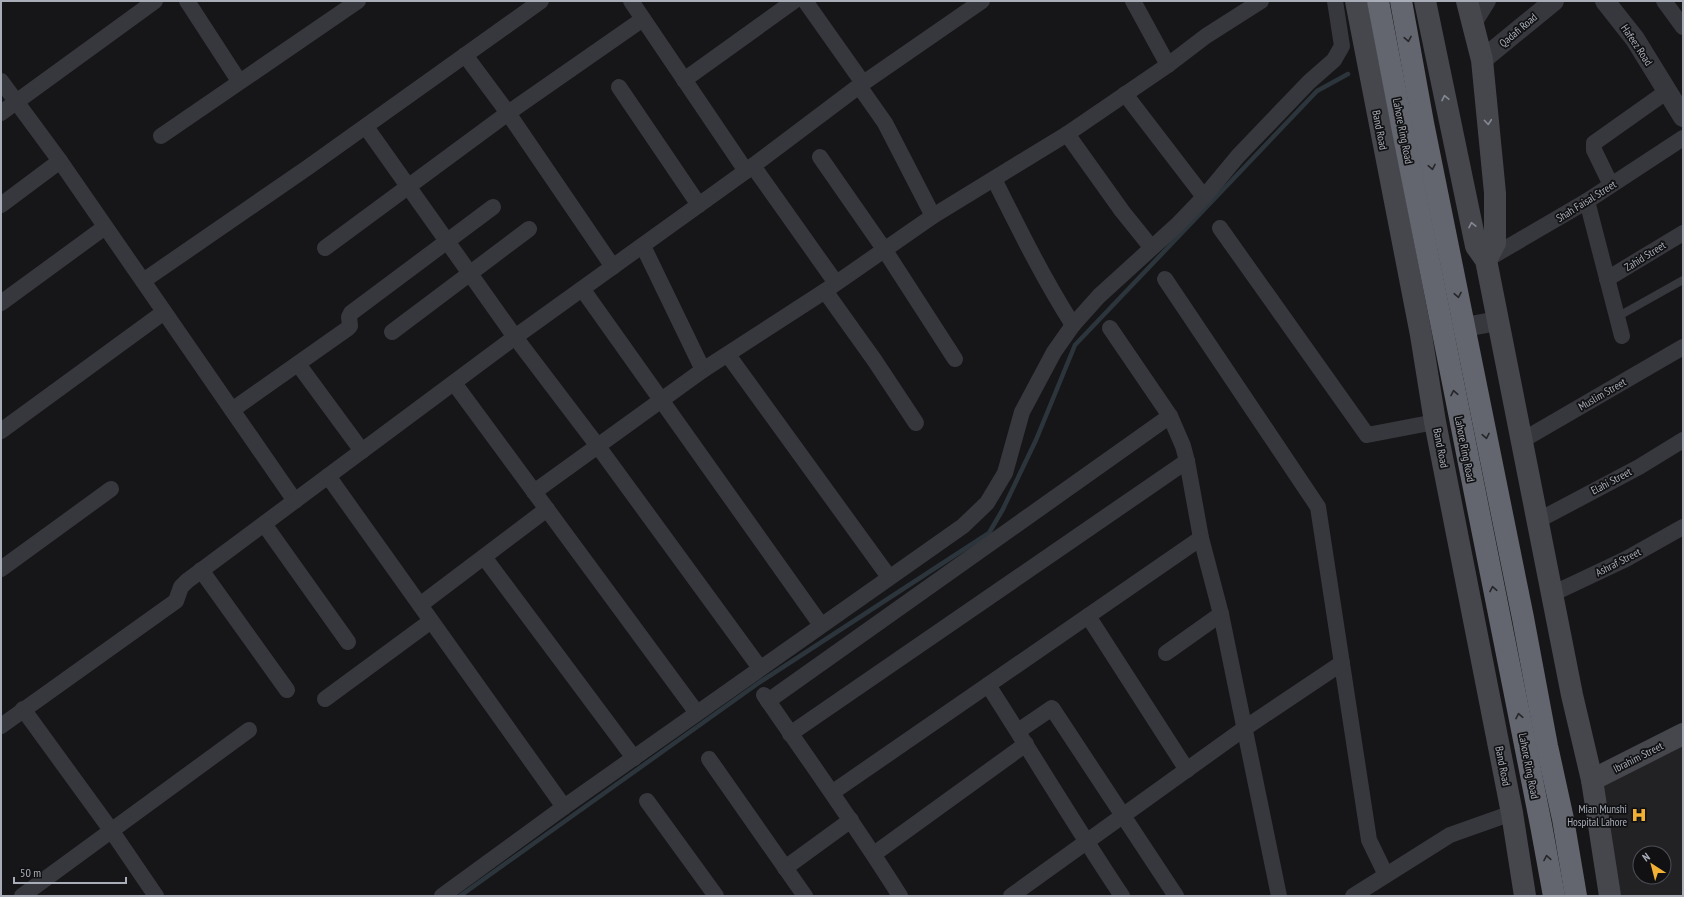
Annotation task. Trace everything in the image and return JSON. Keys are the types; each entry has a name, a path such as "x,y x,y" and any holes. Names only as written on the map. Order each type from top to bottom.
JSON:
{"highway":[{"name":"Lahore Ring Road","path":"1378,1 1554,896"},
{"name":"Lahore Ring Road","path":"1401,1 1423,123 1522,610 1547,746 1563,819 1576,896"}],"main road":[{"name":"Band Road","path":"1356,1 1512,813 1525,896"},
{"path":"1425,1 1476,246 1486,260 1572,695 1592,780 1610,896"},
{"path":"1467,1 1482,60 1495,193 1495,243 1486,260"},
{"name":"Ibrahim Street","path":"1592,780 1683,734"}],"street":[{"path":"1,113 155,1"},
{"path":"187,1 239,81"},
{"path":"161,136 239,81 358,1"},
{"path":"143,281 366,127 541,1"},
{"path":"684,80 794,1"},
{"path":"805,1 861,84 885,123 933,216"},
{"path":"1,726 176,601 182,587 201,570 515,337 750,168 861,84 982,1"},
{"path":"1133,1 1168,65"},
{"path":"534,492 597,445 703,370 830,287 933,216 1067,134 1168,65 1206,36 1261,1"},
{"path":"442,896 564,807 963,526 988,503 1005,473 1022,412 1054,352 1073,325 1099,296 1151,247 1177,225 1309,82 1334,60 1342,46 1335,1"},
{"path":"1473,25 1488,1"},
{"name":"Qadafi Road","path":"1482,60 1554,1"},
{"name":"Hafeez Road","path":"1605,1 1636,39 1666,92 1683,117"},
{"path":"1664,1 1683,27"},
{"path":"635,2 643,19 684,80 750,168 830,287 875,361 916,423"},
{"path":"325,248 508,113 643,19"},
{"path":"466,55 508,113 613,268"},
{"path":"1,81 60,161 294,501"},
{"path":"619,87 699,205"},
{"path":"1611,185 1594,150 1594,143 1666,92"},
{"path":"1125,94 1204,197"},
{"path":"366,127 515,337 597,445 760,668"},
{"path":"1067,134 1122,211 1151,247"},
{"name":"Shah Faisal Street","path":"1486,260 1587,201 1683,138"},
{"path":"820,157 884,249 955,359"},
{"path":"1,205 60,161"},
{"path":"994,179 1032,255 1073,325"},
{"path":"1587,201 1622,336"},
{"path":"232,410 347,329 350,326 349,317 351,313 494,207"},
{"path":"1,303 105,226"},
{"path":"1220,228 1367,435 1436,422"},
{"path":"392,332 529,229"},
{"name":"Zahid Street","path":"1607,279 1683,233"},
{"path":"643,246 703,370"},
{"path":"1165,279 1318,507 1369,840 1386,875"},
{"path":"582,290 662,399 822,625"},
{"path":"1,431 164,312"},
{"path":"1421,335 1498,321"},
{"path":"1110,328 1170,416 1183,446 1201,538 1221,614 1279,896"},
{"name":"Muslim Street","path":"1521,441 1683,347"},
{"path":"728,355 889,577"},
{"path":"298,364 362,451"},
{"path":"454,383 697,713"},
{"path":"900,896 833,792 790,734 766,698 1170,416"},
{"name":"Elahi Street","path":"1537,521 1639,466 1683,440"},
{"path":"790,734 1187,461"},
{"path":"328,476 564,807"},
{"path":"1,569 110,490"},
{"path":"420,605 547,509"},
{"path":"264,524 348,642"},
{"name":"Ashraf Street","path":"1552,594 1626,559 1683,527"},
{"path":"833,792 1201,538"},
{"path":"484,557 634,758"},
{"path":"201,570 287,690"},
{"path":"1166,652 1221,614"},
{"path":"1088,616 1187,770"},
{"path":"325,700 432,621"},
{"path":"1011,896 1245,728 1342,663"},
{"path":"988,686 1086,842 1122,896"},
{"path":"874,854 1022,738 1052,708 1176,896"},
{"path":"23,710 111,830 156,896"},
{"path":"22,896 249,730"},
{"path":"709,759 805,896"},
{"path":"647,801 716,896"},
{"path":"1353,896 1450,835 1512,813"},
{"path":"785,868 851,820"}],"lane":[{"path":"1617,317 1683,280"}],"shaded area":[{"name":"Mian Munshi Hospital Lahore","path":"1683,728 1683,896 1608,896 1588,778"}],"waterway":[{"path":"460,896 760,682 989,533 1003,509 1036,440 1075,345 1317,91 1348,74"}],"place":[{"name":"Mian Munshi Hospital Lahore","path":"1639,815"}]}
